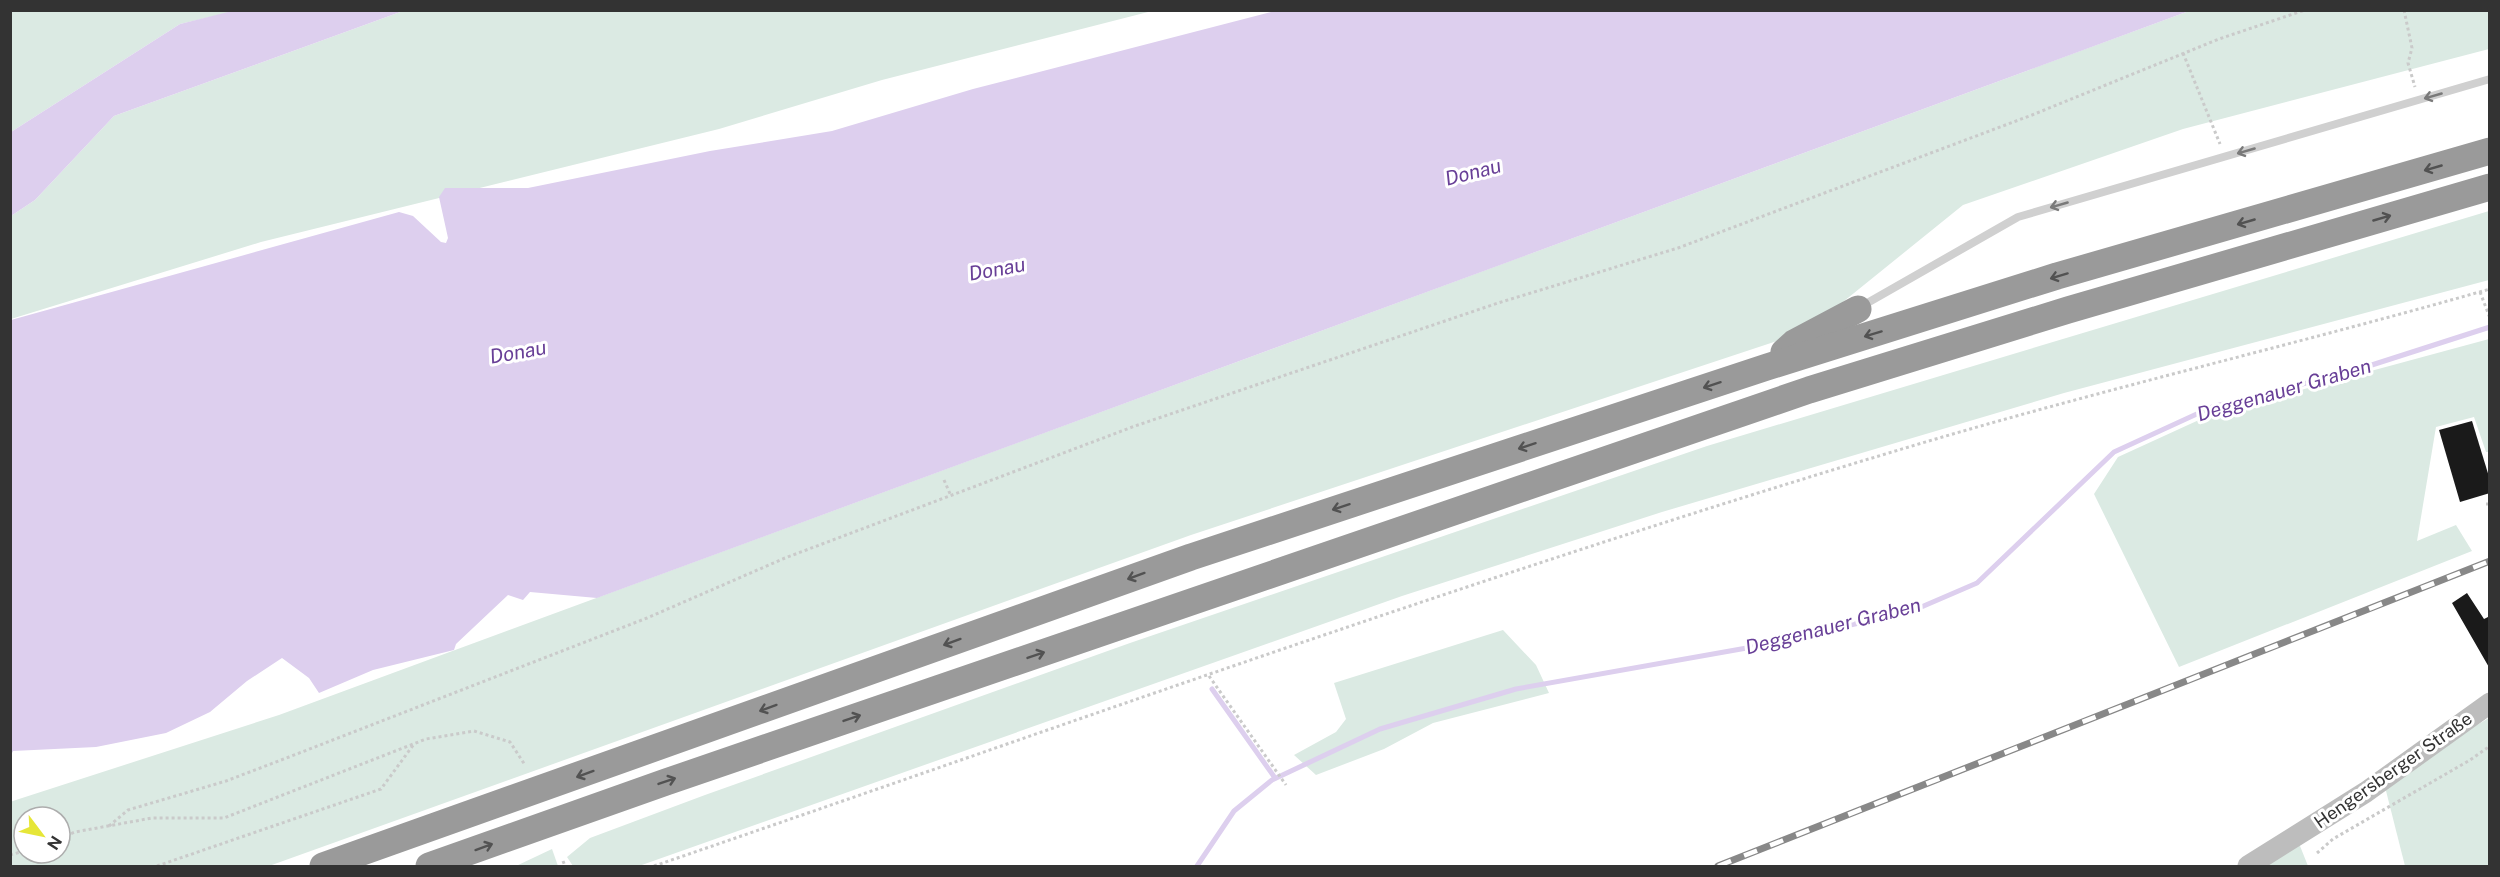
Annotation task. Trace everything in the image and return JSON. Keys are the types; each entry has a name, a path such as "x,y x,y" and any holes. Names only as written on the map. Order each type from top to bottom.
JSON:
{"highway":[{"path":"323,867 1191,557 1767,367 2056,276 2490,151"},
{"path":"429,867 666,782 1809,390 2068,310 2490,187"},
{"path":"1767,367 1794,343 1858,309"}],"main road":[{"name":"Hengersberger Straße","path":"2248,867 2366,792 2490,703"}],"lane":[{"path":"1858,309 2018,217 2490,80"}],"path":[{"path":"109,826 128,810 226,781 289,757 646,618 784,558 1135,426 1498,303 1678,248 2011,123 2183,53 2306,10"},
{"path":"2404,10 2412,48 2408,63 2419,100"},
{"path":"2183,53 2225,157"},
{"path":"654,867 1209,676 1401,607 1895,451 2490,289"},
{"path":"2480,292 2489,317"},
{"path":"944,480 951,496"},
{"path":"1209,676 1286,785"},
{"path":"72,835 153,818 224,818 426,739 474,730 510,742 525,765"},
{"path":"157,867 381,789 414,744"},
{"path":"2317,854 2333,839 2470,760 2490,746"},
{"path":"563,861 565,867"}],"shaded area":[{"path":"11,11 236,11 180,24 11,132"},
{"path":"403,11 1152,11 882,80 719,129 261,242 11,319 11,216 35,200 114,116"},
{"path":"2189,11 2489,11 2489,49 2183,129 1963,205 1807,331 1191,535 269,866 11,866 10,802 279,715"},
{"path":"2489,211 2489,280 2064,393 1662,512 1402,596 639,866 573,866 567,857 590,838 705,795 1130,643 1707,446"},
{"path":"2489,339 2489,452 2486,452 2474,417 2436,427 2417,541 2456,525 2472,551 2179,667 2094,494 2118,457 2212,414"},
{"path":"1503,630 1536,665 1549,693 1433,723 1384,749 1316,775 1294,755 1336,732 1346,719 1334,683"},
{"path":"2489,718 2489,866 2405,866 2383,779"},
{"path":"2296,836 2308,866 2247,866"},
{"path":"552,849 558,866 516,866"}],"water":[{"path":"236,10 403,11 114,116 35,200 11,216 11,132 180,24"},
{"name":"Donau","path":"1275,11 2189,11 597,598 530,592 523,600 508,595 456,644 454,650 373,670 319,693 309,678 282,658 247,681 210,712 166,733 96,747 13,751 11,755 11,320 399,212 413,216 441,242 446,243 448,238 439,197 445,188 528,188 710,151 832,131 973,89"}],"building":[{"path":"2472,421 2490,480 2490,493 2460,502 2439,430"},
{"path":"2467,593 2484,619 2490,616 2490,669 2452,603"}],"waterway":[{"name":"Deggenauer Graben","path":"1197,866 1234,811 1272,780 1380,729 1516,689 1758,646 1912,611 1977,583 2114,452 2212,407 2350,372 2490,327"},
{"path":"1212,689 1275,778"}],"railway":[{"path":"1718,866 2490,561"}]}
